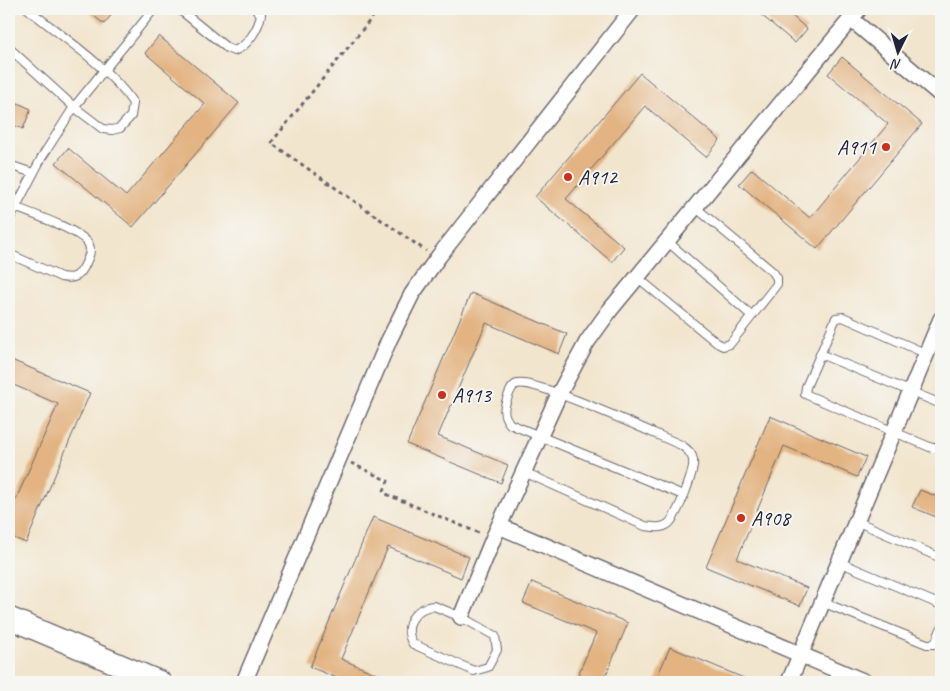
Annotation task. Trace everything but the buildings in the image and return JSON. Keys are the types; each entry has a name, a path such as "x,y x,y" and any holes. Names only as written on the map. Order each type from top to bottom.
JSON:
{"street":[{"path":"244,682 389,340 412,294 437,259 633,9"},
{"path":"461,617 539,437 586,342 637,277 855,14 941,95"},
{"path":"789,682 941,319"},
{"path":"496,533 865,682"},
{"path":"9,618 160,682"}],"lane":[{"path":"9,48 74,107 103,129 112,130 120,128 131,116 132,103 103,70 28,9"},
{"path":"9,220 12,206 74,107 154,9"},
{"path":"179,9 227,48 234,51 241,49 259,26 261,14 256,9"},
{"path":"9,165 34,173"},
{"path":"9,254 61,277 70,278 77,277 82,272 90,247 81,235 12,206"},
{"path":"637,277 723,346 730,344 777,284 777,278 774,272 695,207"},
{"path":"667,241 752,316"},
{"path":"927,354 843,317 836,318 820,354 806,394 932,448 939,448 941,443"},
{"path":"820,354 941,404"},
{"path":"524,472 645,526 657,528 667,524 674,515 683,495 692,471 693,460 690,452 681,445 559,394 524,383 516,384 510,390 504,408 504,416 510,424 683,495"},
{"path":"856,520 941,558"},
{"path":"839,562 941,605"},
{"path":"822,602 927,644 935,644 941,629"},
{"path":"424,606 434,606 461,617 495,636 497,650 488,667 482,670 474,671 413,644 408,636 409,627 416,612 424,606"}],"path":[{"path":"379,9 271,143 437,259"},
{"path":"340,457 388,481 384,491 386,494 496,533"}],"place":[{"name":"A911","path":"886,147"},
{"name":"A912","path":"568,177"},
{"name":"A913","path":"442,395"},
{"name":"A908","path":"741,518"}]}
